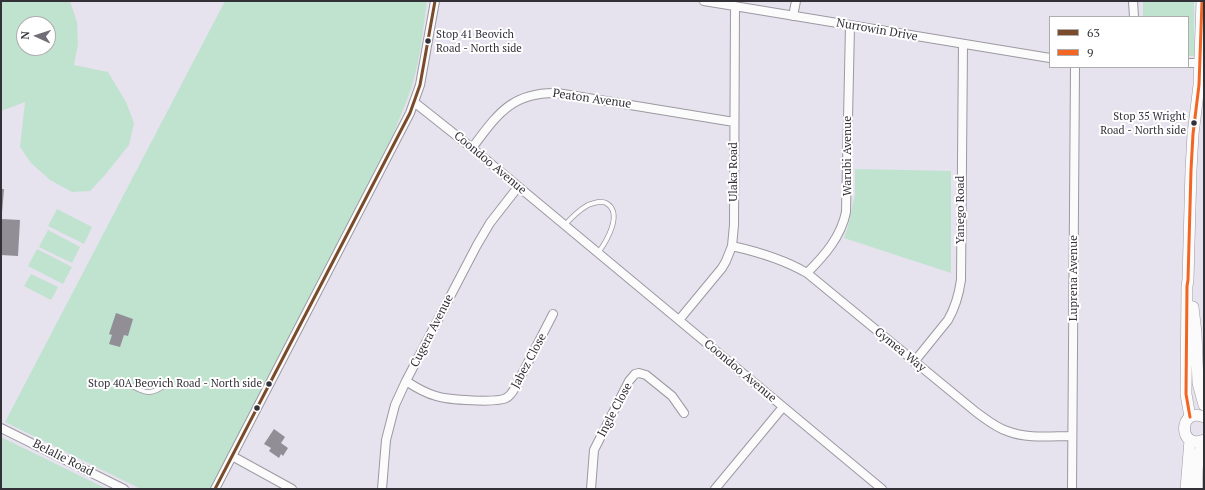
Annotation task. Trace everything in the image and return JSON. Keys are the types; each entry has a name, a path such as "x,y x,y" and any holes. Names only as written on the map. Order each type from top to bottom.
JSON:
{"main road":[{"path":"1190,417 1186,394 1187,286 1192,148 1201,63 1202,1"},
{"path":"1192,148 1198,135 1204,108"},
{"path":"1188,280 1191,286 1196,333 1198,382 1204,405"},
{"path":"1196,333 1201,348 1204,372"},
{"path":"1204,417 1197,415 1190,417 1185,423 1184,430 1190,440 1195,442 1204,440"},
{"path":"1186,489 1190,440"},
{"path":"1197,489 1197,463 1199,452 1204,440"}],"street":[{"path":"215,489 386,161 414,102 424,68 435,1"},
{"name":"Nurrowin Drive","path":"704,1 1049,58"},
{"path":"793,16 796,1"},
{"path":"1133,1 1134,16"},
{"name":"Ulaka Road","path":"679,320 722,268 732,246 734,225 735,6"},
{"name":"Warubi Avenue","path":"807,274 833,244 841,228 846,212 850,26"},
{"name":"Yanego Road","path":"914,362 952,314 961,280 962,44"},
{"path":"1189,63 1201,63"},
{"name":"Luprena Avenue","path":"1072,489 1075,68"},
{"name":"Peaton Avenue","path":"472,148 489,125 509,106 523,97 546,92 734,122"},
{"name":"Coondoo Avenue","path":"414,102 472,148 882,489"},
{"name":"Cugera Avenue","path":"382,489 388,429 395,405 477,244 518,187"},
{"name":"Gymea Way","path":"732,246 772,257 807,274 976,412 998,427 1008,432 1022,435 1072,436"},
{"name":"Jabez Close","path":"406,381 427,393 446,398 492,400 505,399 512,393 518,384 553,314"},
{"name":"Ingle Close","path":"591,489 594,450 629,382 635,374 642,373 646,375 672,396 684,413"},
{"path":"715,489 783,407"},
{"name":"Belalie Road","path":"1,428 124,489"},
{"path":"232,456 292,489"}],"lane":[{"path":"564,226 588,205 604,202 608,205 611,208 614,219 609,234 598,253"},
{"path":"127,383 147,392 157,391 162,387"}],"green space":[{"path":"1,1 70,1 77,22 78,44 74,65 108,72 126,102 134,123 129,145 90,191 72,192 50,180 31,163 20,147 25,102 1,111"},
{"path":"225,1 427,1 417,68 409,95 394,133 210,489 141,489 5,422"},
{"path":"1143,1 1194,1 1194,56 1189,56 1189,16 1143,16"},
{"path":"855,169 951,171 951,273 844,238 855,194"},
{"path":"57,209 92,227 84,244 48,226"},
{"path":"48,230 80,247 72,263 39,247"},
{"path":"37,249 72,267 63,284 28,266"},
{"path":"31,274 58,287 51,300 24,286"},
{"path":"1,437 107,489 1,489"}],"building":[{"path":"1,189 4,189 2,213 1,213"},
{"path":"1,219 20,220 18,256 1,255"},
{"path":"116,313 133,319 128,336 124,335 120,347 109,344 112,335 109,334"},
{"path":"274,429 285,437 281,443 288,448 283,456 281,454 279,458 269,451 271,448 264,444"}],"transit line":[{"name":"63","path":"215,489 410,113 420,85 435,1"},
{"name":"9","path":"1190,417 1186,394 1187,286 1191,170 1193,134 1199,85 1202,1"}],"place":[{"name":"Stop 41 Beovich Road - North side","path":"428,41"},
{"name":"Stop 35 Wright Road - North side","path":"1194,123"},
{"name":"Stop 40A Beovich Road - North side","path":"269,384"}]}
